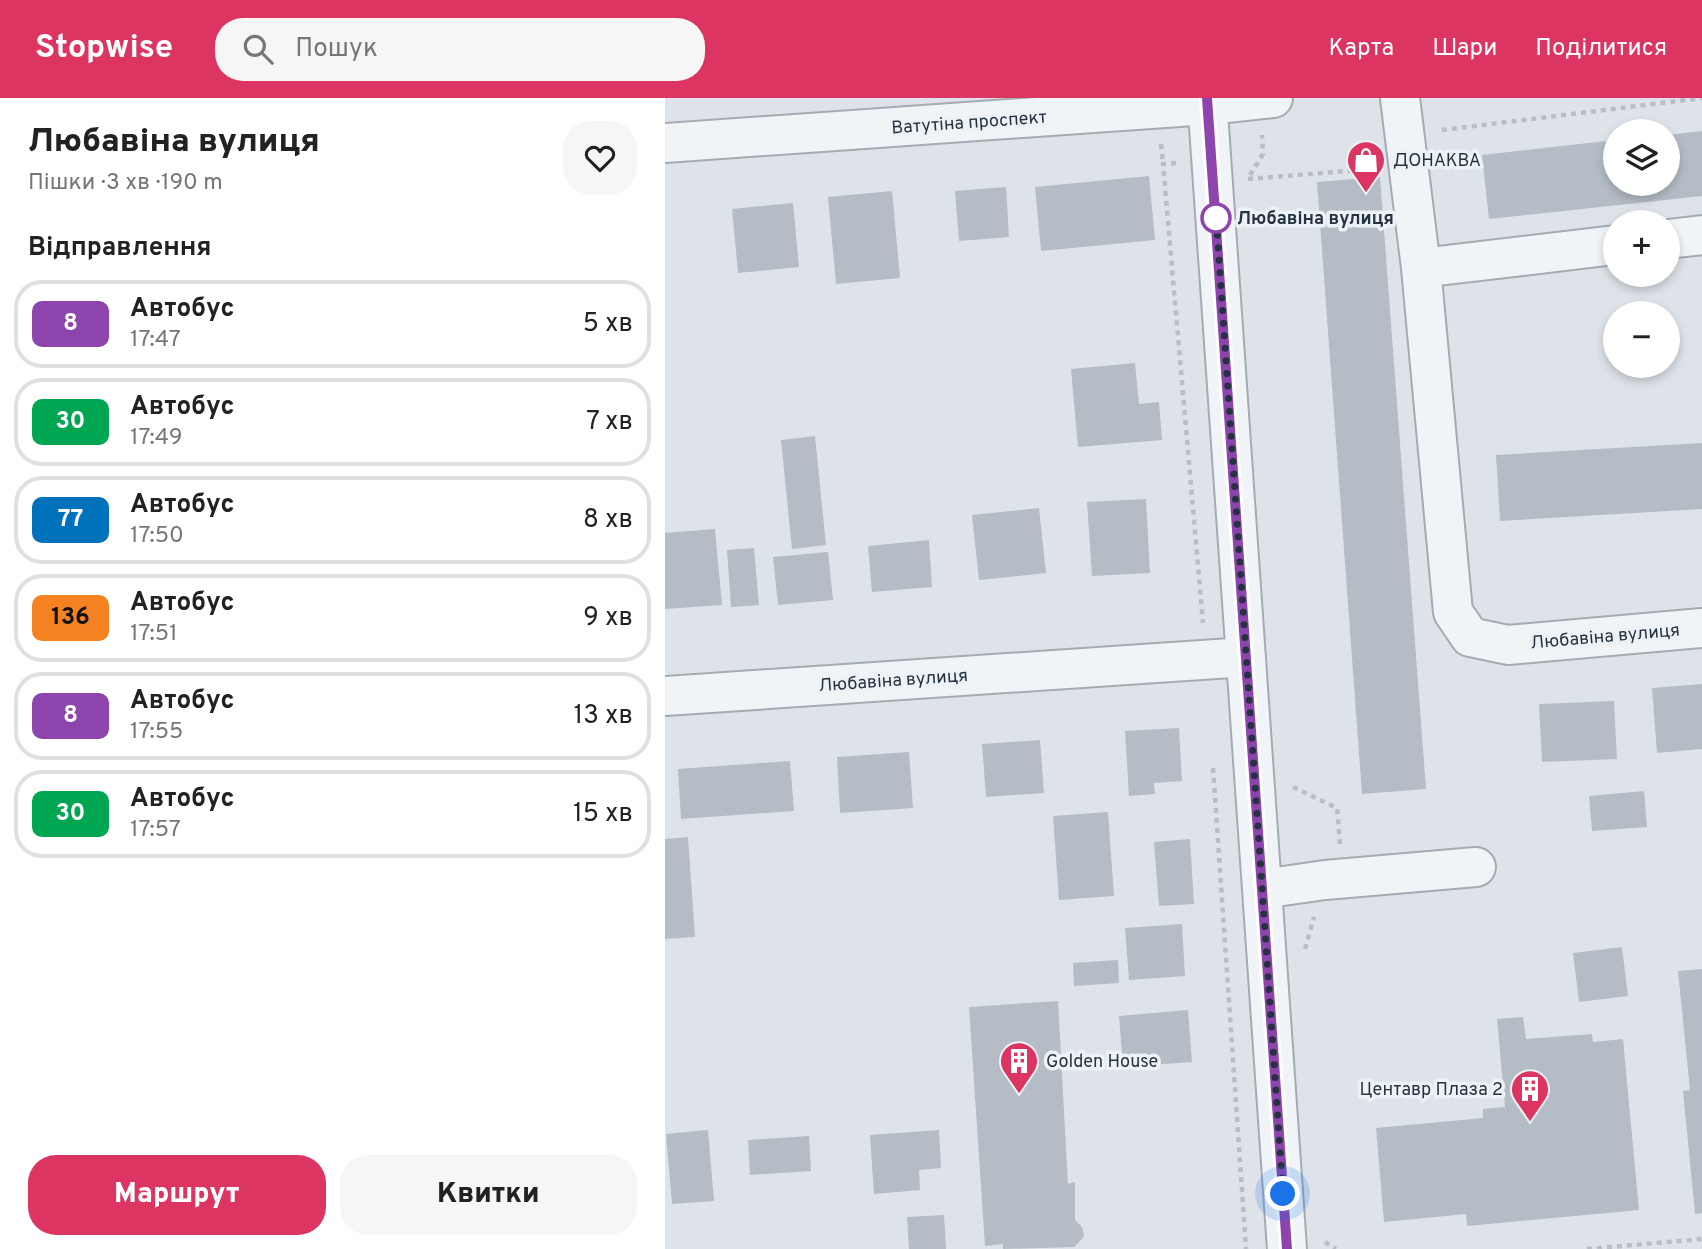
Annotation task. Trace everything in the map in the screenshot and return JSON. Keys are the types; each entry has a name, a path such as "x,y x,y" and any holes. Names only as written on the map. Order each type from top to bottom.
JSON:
{"street":[{"name":"Ватутіна проспект","path":"665,143 1273,98"},
{"path":"1208,102 1262,889 1305,1245"},
{"name":"Любавіна вулиця","path":"1402,116 1421,268 1453,612 1470,637 1508,645 1702,628"},
{"path":"1680,238 1702,235"},
{"path":"1421,268 1603,246"},
{"name":"Любавіна вулиця","path":"665,696 1246,657"},
{"path":"1262,889 1325,880 1476,867"}],"path":[{"path":"1263,154 1247,179 1392,167 1402,116 1702,98"},
{"path":"1292,775 1293,788 1338,808 1341,851 1325,880 1303,956"},
{"path":"1587,1249 1702,1239"},
{"path":"1305,1245 1336,1249"}],"building":[{"path":"1702,131 1702,196 1489,219 1482,155 1603,141 1603,196 1680,196 1680,134"},
{"path":"1149,176 1155,240 1041,251 1035,187"},
{"path":"1380,177 1426,789 1362,794 1317,182"},
{"path":"1006,187 1009,237 959,241 955,191"},
{"path":"892,191 900,278 836,284 828,197"},
{"path":"793,203 799,267 738,273 732,209"},
{"path":"1135,363 1139,404 1159,402 1162,440 1078,447 1071,369"},
{"path":"815,436 826,545 792,549 781,440"},
{"path":"1702,443 1702,509 1500,521 1496,455"},
{"path":"1146,499 1150,573 1092,576 1087,502"},
{"path":"1039,508 1046,573 979,580 972,515"},
{"path":"715,529 722,605 665,609 665,533"},
{"path":"929,540 932,587 872,592 868,546"},
{"path":"754,548 759,605 731,607 727,550"},
{"path":"828,552 833,600 778,605 773,557"},
{"path":"1702,684 1702,749 1657,753 1652,688"},
{"path":"1614,701 1617,759 1542,762 1539,704"},
{"path":"1179,728 1182,781 1154,783 1155,794 1129,796 1125,731"},
{"path":"1040,740 1044,793 986,797 982,744"},
{"path":"909,752 913,808 840,813 837,757"},
{"path":"790,761 794,811 681,819 678,769"},
{"path":"1644,791 1647,827 1592,831 1589,796"},
{"path":"1108,812 1114,896 1059,900 1053,816"},
{"path":"688,837 695,937 665,939 665,839"},
{"path":"1190,839 1194,904 1159,906 1154,842"},
{"path":"1182,924 1185,976 1129,980 1125,928"},
{"path":"1622,947 1628,996 1579,1002 1573,953"},
{"path":"1118,960 1119,983 1074,986 1073,963"},
{"path":"1702,969 1702,1213 1695,1214 1683,1091 1690,1090 1678,971"},
{"name":"Golden House","path":"1058,1001 1068,1184 1075,1182 1075,1220 1082,1227 1084,1236 1074,1247 1003,1249 1003,1244 985,1246 969,1007"},
{"path":"1188,1010 1192,1062 1123,1067 1119,1016"},
{"name":"Центавр Плаза 2","path":"1523,1017 1526,1039 1592,1034 1593,1042 1623,1039 1639,1210 1467,1226 1466,1214 1384,1222 1376,1128 1483,1118 1483,1109 1505,1107 1497,1019"},
{"path":"708,1130 714,1201 672,1204 666,1134"},
{"path":"939,1130 941,1168 919,1170 920,1190 874,1194 870,1135"},
{"path":"809,1136 811,1171 750,1175 748,1140"},
{"path":"944,1215 946,1249 909,1249 907,1217"}],"bus line":[{"name":"8","path":"1207,98 1287,1249"}],"place":[{"name":"ДОНАКВА","path":"1366,194"},
{"name":"Любавіна вулиця","path":"1216,218"},
{"name":"Golden House","path":"1019,1095"},
{"name":"Центавр Плаза 2","path":"1530,1123"}],"route":[{"path":"1216,218 1216,214 1283,1194"}]}
